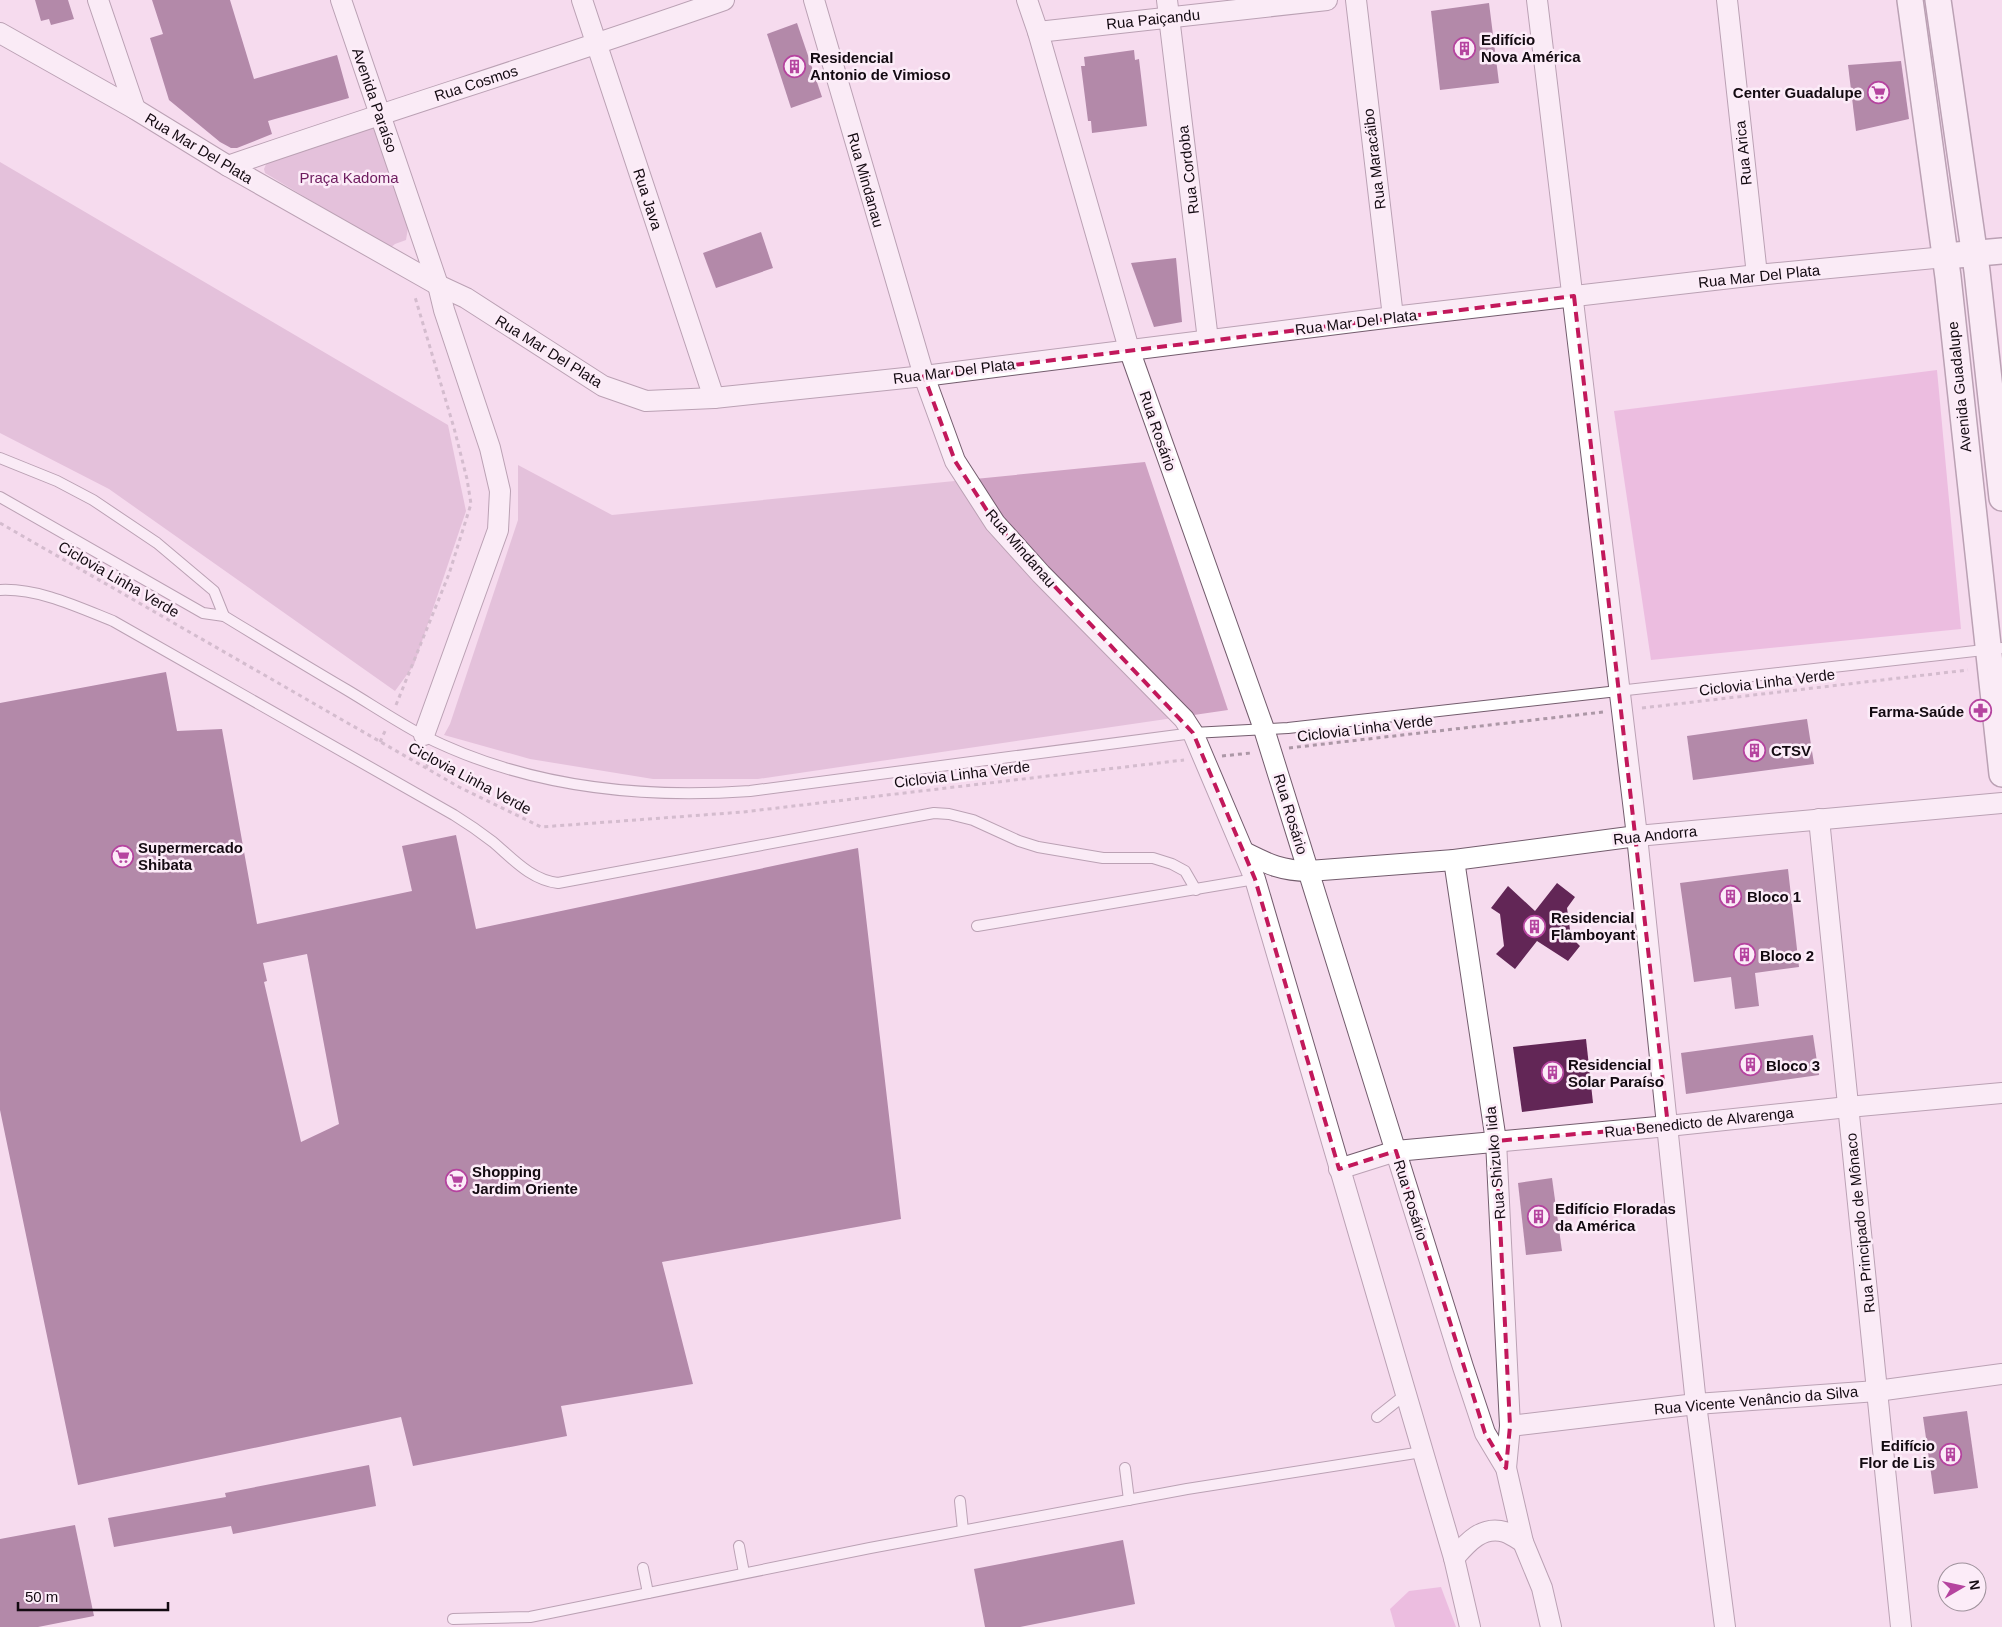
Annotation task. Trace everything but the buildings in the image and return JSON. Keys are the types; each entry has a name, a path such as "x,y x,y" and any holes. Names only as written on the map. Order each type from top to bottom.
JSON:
{"street":[{"path":"98,0 135,109"},
{"name":"Avenida Paraíso","path":"341,0 438,285 444,310 490,448 500,491 498,530 424,736"},
{"name":"Rua Java","path":"582,0 714,398"},
{"name":"Rua Cosmos","path":"228,166 380,114 597,45 724,0"},
{"name":"Rua Mindanau","path":"814,0 924,376 955,461 995,523 1041,574 1184,719 1193,733 1244,852 1255,880 1422,1452"},
{"name":"Rua Rosário","path":"1027,0 1130,349 1271,750 1485,1433 1506,1468 1523,1542 1542,1588 1551,1627"},
{"name":"Rua Paiçandu","path":"1038,32 1168,9 1328,0"},
{"name":"Rua Maracáibo","path":"1356,0 1393,317"},
{"path":"1537,0 1574,296 1637,836 1696,1404 1725,1627"},
{"name":"Rua Arica","path":"1727,0 1756,275"},
{"name":"Avenida Guadalupe","path":"1910,0 1945,257 1994,655 2002,774"},
{"name":"Avenida Guadalupe","path":"1938,0 1977,271 2002,498"},
{"name":"Rua Cordoba","path":"1168,9 1208,340"},
{"name":"Rua Mar Del Plata","path":"0,33 135,109 228,166 438,285 466,298 603,386 646,401 714,398 924,376 1130,349 1574,296 1756,275 1945,257 1973,252 2002,251"},
{"name":"Rua Andorra","path":"1244,852 1272,866 1290,871 1309,871 1454,860 1637,836 2002,803"},
{"name":"Rua Principado de Mônaco","path":"1819,819 1901,1627"},
{"name":"Rua Shizuko Iida","path":"1454,860 1496,1141 1510,1426 1506,1468"},
{"name":"Rua Benedicto de Alvarenga","path":"1339,1169 1396,1151 2002,1093"},
{"name":"Rua Vicente Venâncio da Silva","path":"1510,1426 1696,1404 1876,1391 2002,1374"},
{"path":"1422,1452 1454,1558 1470,1627"},
{"path":"1454,1558 1470,1540 1482,1532 1504,1532 1523,1542"}],"lane":[{"path":"0,458 57,481 93,500 157,543 214,591 224,616"},
{"path":"0,497 203,613 224,616 424,736 485,760 561,781 637,792 675,794 750,791 1193,733 1288,728 1621,701 1994,655"},
{"path":"0,590 24,591 69,604 113,621 454,815 473,827 510,859 545,882 558,884 934,813 949,814 973,820 1019,841 1038,847 1103,858 1153,858 1172,864 1184,871 1196,890"},
{"path":"977,926 1255,880"},
{"path":"1377,1417 1406,1394"},
{"path":"453,1618 530,1617 963,1530 1187,1489 1422,1452"},
{"path":"1124,1468 1128,1500"},
{"path":"960,1501 963,1530"},
{"path":"739,1546 744,1573"},
{"path":"643,1568 648,1593"}],"path":[{"path":"391,717 450,574 471,504 454,428 415,297"},
{"name":"Ciclovia Linha Verde","path":"0,523 459,787 541,827 743,812 1204,758 1621,701 1994,655"}],"highlighted area":[{"path":"1574,296 1668,1126 1496,1141 1510,1426 1506,1468 1485,1433 1396,1151 1339,1169 1255,879 1193,733 995,523 955,461 924,376"}],"green space":[{"name":"Praça Kadoma","path":"374,127 409,222 406,240 390,248 265,173 264,169 267,162"},
{"path":"0,162 448,425 466,511 414,665 395,691 109,489 0,433"},
{"path":"1145,462 1228,710 758,779 653,779 530,759 444,735 450,724 518,520 518,465 612,515"}],"shaded area":[{"path":"1937,370 1961,629 1651,660 1614,411"},
{"path":"1441,1587 1456,1627 1395,1627 1390,1609 1409,1591"}],"place":[{"name":"Edifício Nova América","path":"1465,48"},
{"name":"Residencial Antonio de Vimioso","path":"794,66"},
{"name":"Center Guadalupe","path":"1878,92"},
{"name":"Farma-Saúde","path":"1980,711"},
{"name":"CTSV","path":"1755,750"},
{"name":"Supermercado Shibata","path":"122,856"},
{"name":"Bloco 1","path":"1731,896"},
{"name":"Residencial Flamboyant","path":"1535,926"},
{"name":"Bloco 2","path":"1744,955"},
{"name":"Bloco 3","path":"1750,1065"},
{"name":"Residencial Solar Paraíso","path":"1552,1073"},
{"name":"Shopping Jardim Oriente","path":"456,1180"},
{"name":"Edifício Floradas da América","path":"1539,1217"},
{"name":"Edifício Flor de Lis","path":"1951,1454"}]}
